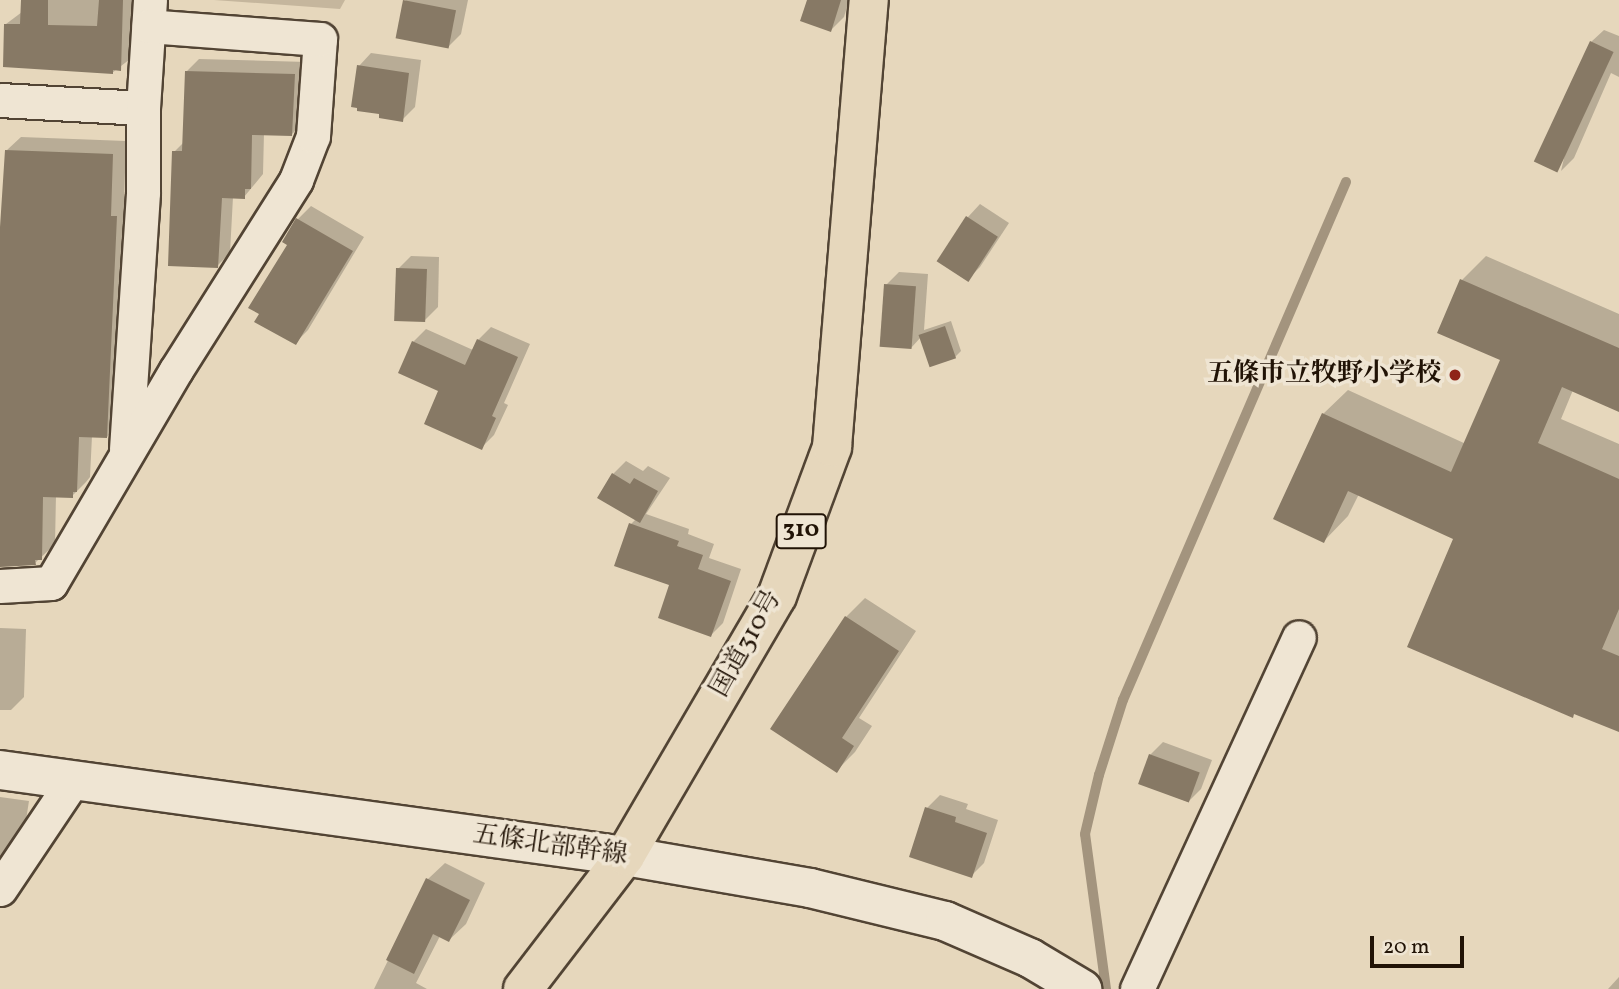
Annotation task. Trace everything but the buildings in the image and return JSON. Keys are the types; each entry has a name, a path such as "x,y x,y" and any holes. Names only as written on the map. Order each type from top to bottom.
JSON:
{"highway":[{"name":"国道310号","path":"523,989 625,856 777,596 832,447 869,0"}],"street":[{"path":"0,586 51,583 125,458 176,370 296,180 313,136 320,39 149,13 143,108 144,192 125,458"},
{"path":"0,100 143,108"},
{"path":"1137,989 1299,637"},
{"name":"五條北部幹線","path":"0,770 625,856 810,888 945,920 1030,958 1082,989"},
{"path":"0,889 74,779"}],"shaded area":[{"path":"214,0 345,0 340,9"}],"waterway":[{"path":"1106,989 1085,834 1099,775 1123,700 1346,182"}],"place":[{"name":"五條市立牧野小学校","path":"1455,375"}]}
